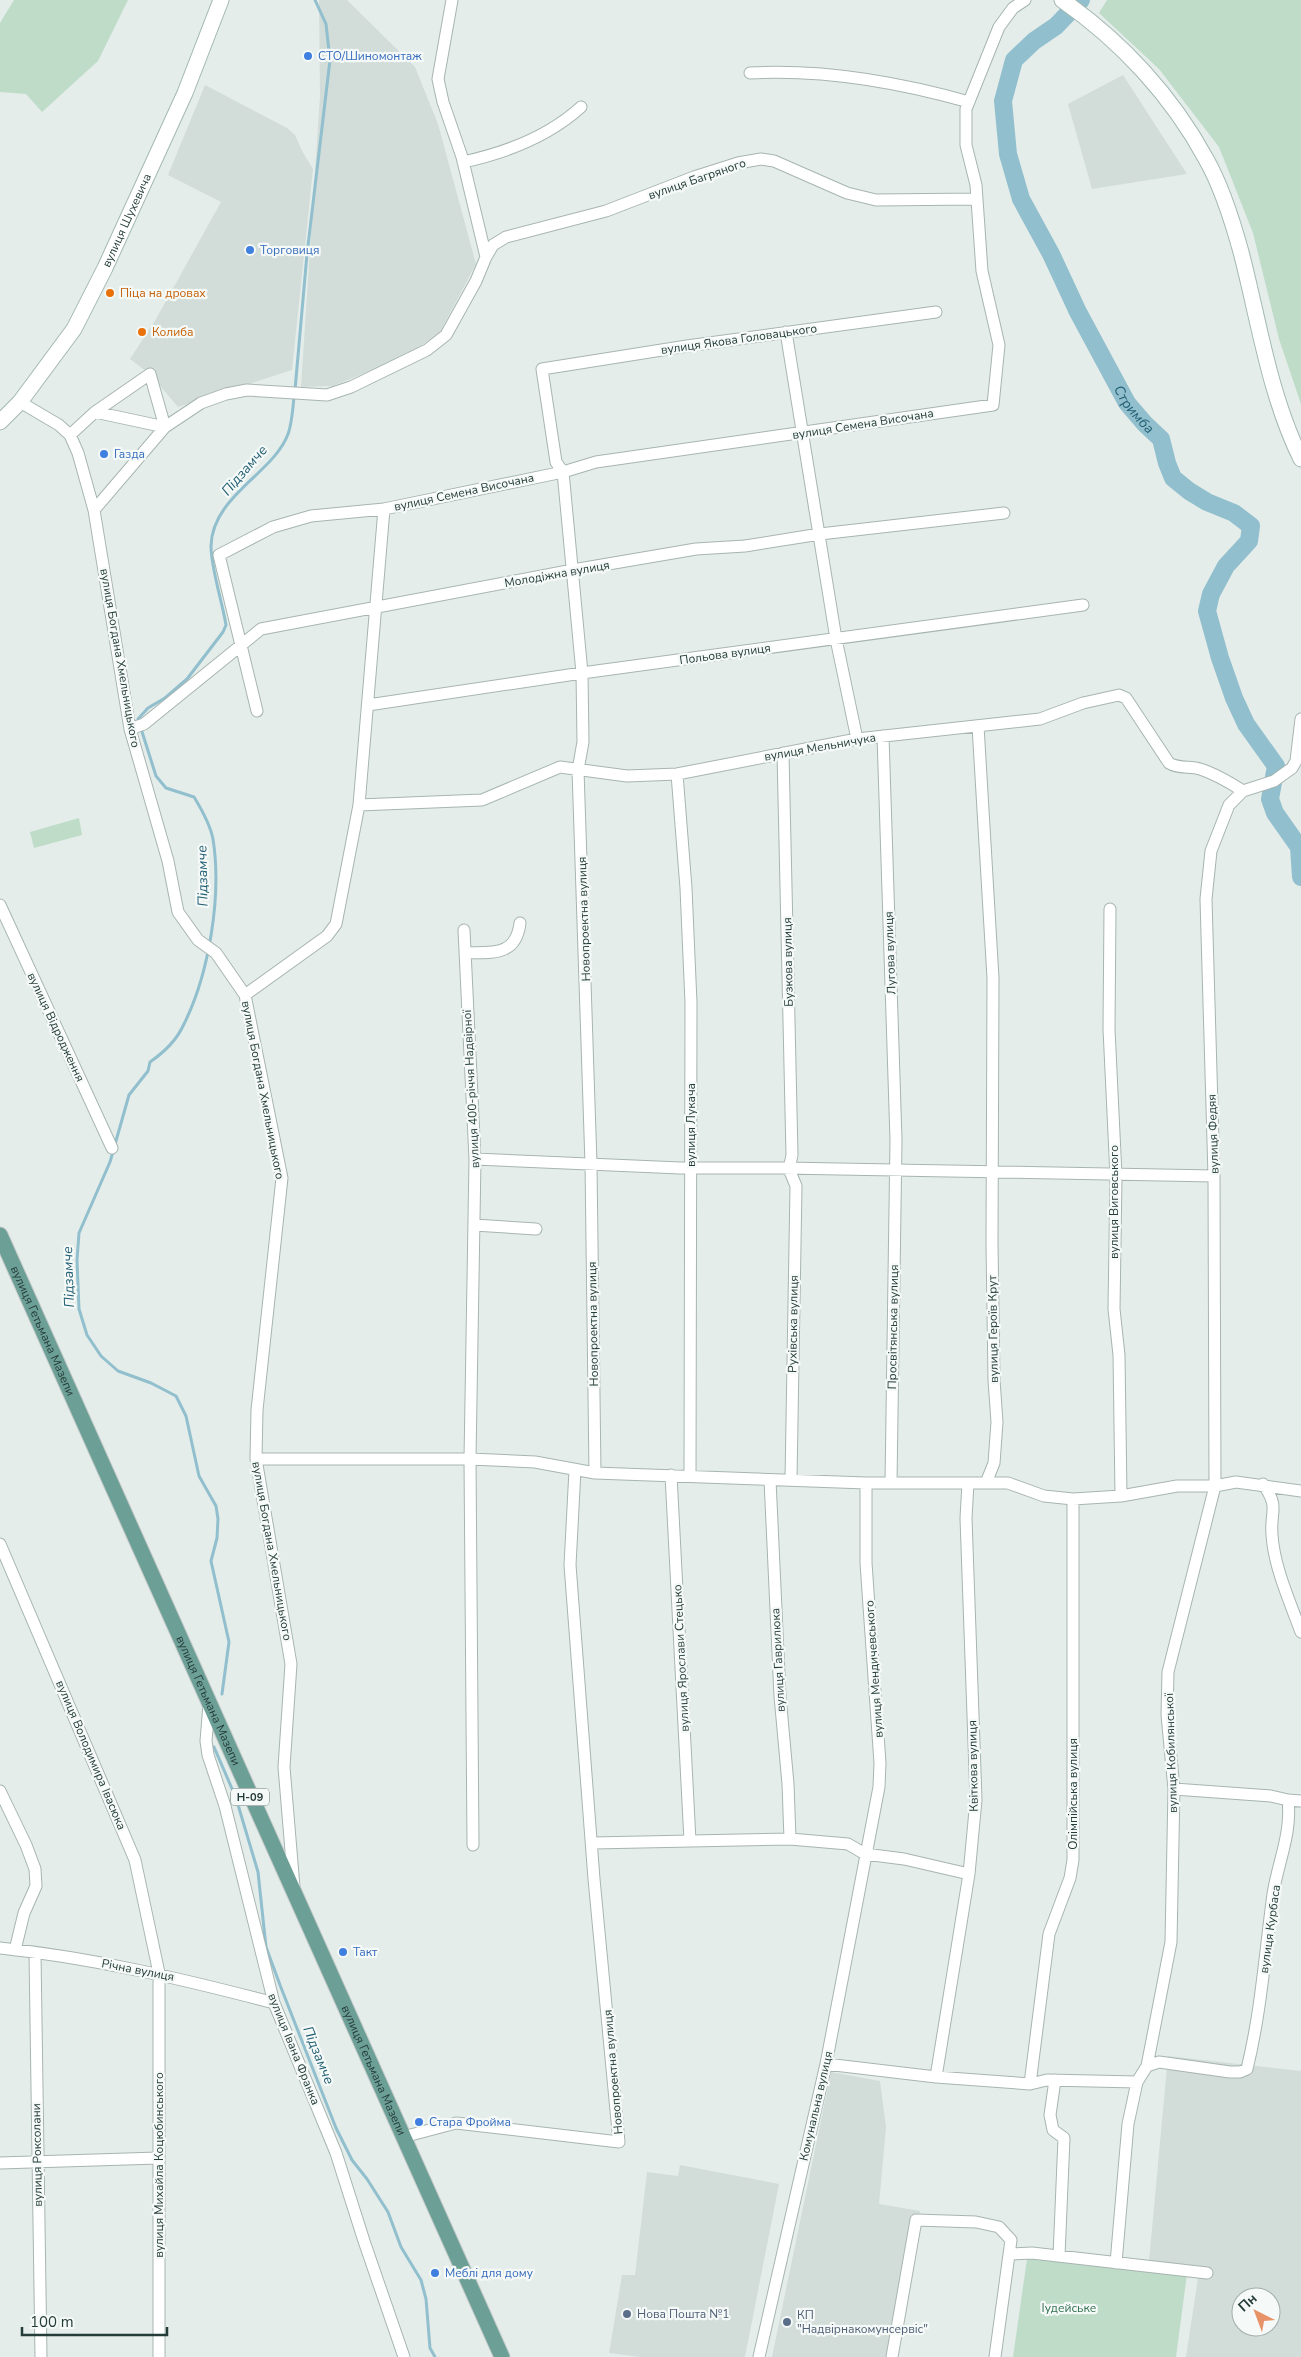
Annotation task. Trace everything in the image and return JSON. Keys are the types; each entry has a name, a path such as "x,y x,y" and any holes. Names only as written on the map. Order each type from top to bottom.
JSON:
{"main road":[{"name":"вулиця Шухевича","path":"0,422 20,402 74,329 105,268 185,93 221,0"},
{"path":"1062,0 1088,18 1126,52 1161,93 1190,132 1207,160 1240,250 1271,376 1288,434 1301,459"},
{"name":"вулиця Гетьмана Мазепи","path":"0,1235 295,1899 502,2357"}],"street":[{"path":"94,510 165,427 201,403 226,394 246,390 327,395 351,387 427,350 446,335 476,281 486,257 463,162 443,102 438,79 452,0"},
{"path":"976,199 974,178 966,145 966,109 999,27 1013,8 1025,0"},
{"path":"750,73 828,74 886,82 969,102"},
{"path":"463,162 487,157 544,134 581,107"},
{"name":"вулиця Багряного","path":"486,257 493,245 506,237 606,211 694,177 738,163 761,159 774,161 847,193 876,200 976,199"},
{"name":"вулиця Семена Височана","path":"245,995 327,936 336,924 359,805 384,509 563,472 596,462 804,434 993,405 999,345 982,272 979,214 976,199"},
{"name":"вулиця Якова Головацького","path":"542,369 786,332 936,312"},
{"path":"786,332 836,639 857,739"},
{"name":"Новопроектна вулиця","path":"542,369 556,462 563,472 582,673 583,742 578,770 591,1164 595,1473"},
{"path":"20,402 59,425 70,435 95,412 150,374 165,427"},
{"path":"95,412 165,427"},
{"name":"вулиця Богдана Хмельницького","path":"70,435 78,453 94,510 136,727 168,861 178,912 198,940 216,953 245,995 282,1178 257,1410 256,1459 291,1664 284,1767 295,1899"},
{"path":"257,711 220,556 273,527 311,516 384,509"},
{"name":"Молодіжна вулиця","path":"136,727 219,665 241,644 261,630 573,570 696,550 745,546 820,534 1004,513"},
{"name":"Польова вулиця","path":"368,705 582,673 1083,605"},
{"name":"вулиця Мельничука","path":"359,805 482,800 560,767 627,776 677,774 857,739 1040,719 1083,703 1120,695 1126,698 1169,763 1174,766 1198,768 1220,776 1243,791"},
{"path":"1243,791 1274,781 1292,768 1296,761 1301,719"},
{"name":"вулиця Героїв Крут","path":"978,726 992,937 991,1172 994,1380 997,1422 994,1463 986,1483"},
{"name":"Лугова вулиця","path":"883,736 889,880 895,1170"},
{"name":"Бузкова вулиця","path":"783,753 792,1145 789,1169"},
{"name":"вулиця Лукача","path":"677,774 686,888 691,1003 690,1476"},
{"name":"вулиця Федяя","path":"1215,1486 1214,1176 1206,899 1211,851 1229,805 1243,791"},
{"name":"вулиця Відродження","path":"0,905 112,1148"},
{"name":"вулиця Виговського","path":"1110,908 1109,1029 1116,1176 1114,1309 1120,1355 1121,1496"},
{"path":"465,953 490,953 506,948 515,939 520,923"},
{"name":"вулиця 400-річчя Надвірної","path":"464,930 475,1159 470,1459"},
{"path":"475,1159 691,1167 1116,1176 1214,1176"},
{"name":"Рухівська вулиця","path":"789,1169 796,1186 791,1480"},
{"name":"Просвітянська вулиця","path":"891,1483 895,1170"},
{"path":"474,1224 536,1229"},
{"path":"256,1459 470,1459 535,1462 595,1473 866,1483 1008,1483 1044,1496 1072,1499 1121,1496 1177,1486 1215,1486 1236,1482 1263,1484 1301,1492"},
{"path":"470,1459 473,1846"},
{"name":"Новопроектна вулиця","path":"403,2137 456,2123 619,2142 594,1879 593,1843 570,1565 575,1470"},
{"name":"вулиця Ярослави Стецько","path":"671,1475 690,1840"},
{"name":"вулиця Гаврилюка","path":"770,1480 780,1696 788,1784 790,1839"},
{"name":"вулиця Мендичевського","path":"865,1854 879,1787 880,1763 866,1564 866,1483"},
{"name":"Квіткова вулиця","path":"936,2077 969,1874 976,1800 967,1547 968,1483"},
{"path":"1263,1484 1273,1499 1272,1535 1283,1583 1301,1632"},
{"name":"вулиця Кобилянської","path":"1116,2263 1128,2124 1137,2082 1147,2066 1171,1942 1174,1789 1167,1715 1168,1672 1215,1486"},
{"name":"Олімпійська вулиця","path":"1030,2084 1049,1934 1070,1878 1073,1860 1072,1499"},
{"name":"вулиця Володимира Івасюка","path":"0,1544 136,1860 158,1973"},
{"name":"вулиця Івана Франка","path":"209,1705 206,1734 208,1755 225,1806 274,2003 336,2153 404,2357"},
{"path":"1174,1789 1271,1796 1301,1801"},
{"path":"0,1791 26,1845 35,1869 36,1886 24,1913 14,1950"},
{"name":"вулиця Курбаса","path":"1147,2066 1159,2062 1230,2072 1247,2070 1265,1968 1273,1893 1288,1831 1288,1800"},
{"path":"593,1843 790,1839 848,1844 865,1854 904,1859 969,1874"},
{"name":"Комунальна вулиця","path":"758,2357 826,2064 865,1854"},
{"name":"Річна вулиця","path":"0,1948 116,1964 274,2003"},
{"name":"вулиця Роксолани","path":"35,1953 41,2357"},
{"name":"вулиця Михайла Коцюбинського","path":"158,1973 159,2357"},
{"path":"826,2064 936,2077 1030,2084 1055,2080 1137,2082"},
{"path":"1055,2080 1050,2115 1053,2130 1064,2138 1059,2256"},
{"path":"0,2163 37,2160 158,2158"},
{"path":"892,2357 916,2220 976,2222 999,2227 1011,2240 995,2357"},
{"path":"1010,2254 1032,2253 1207,2273"}],"shaded area":[{"path":"319,0 347,0 415,67 438,124 476,264 440,332 408,355 333,386 301,387 320,96"},
{"path":"1123,75 1187,174 1092,189 1068,104"},
{"name":"Торговиця","path":"205,85 287,128 295,135 313,169 292,370 178,407 150,374 130,359 156,319 221,202 168,175"},
{"path":"1168,2056 1301,2071 1301,2357 1186,2357 1199,2271 1149,2261"},
{"path":"831,2072 880,2081 886,2127 879,2204 920,2211 889,2357 772,2357"},
{"path":"680,2165 779,2184 745,2357 640,2357 609,2353 622,2275 635,2275 647,2172 678,2176"}],"green space":[{"path":"14,0 128,0 98,61 42,112 26,94 0,92 0,23"},
{"path":"1107,0 1301,0 1301,404 1279,339 1253,233 1219,147 1159,69 1099,13"},
{"path":"79,818 82,835 34,848 30,832"},
{"name":"Іудейське","path":"1028,2252 1187,2274 1176,2357 1013,2357"}],"waterway":[{"name":"Підзамче","path":"295,390 307,254 330,60 326,24 315,0"},
{"name":"Стримба","path":"1081,0 1056,26 1034,41 1014,60 1003,101 1008,154 1021,199 1051,254 1078,312 1127,403 1161,439 1173,478 1189,491 1207,502 1234,513 1251,526 1249,541 1226,566 1211,594 1207,611 1220,658 1234,698 1246,724 1276,766 1270,799 1275,813 1299,847 1301,877"},
{"name":"Підзамче","path":"222,1694 229,1642 211,1561 217,1538 218,1519 216,1506 199,1476 186,1416 176,1396 151,1383 118,1371 101,1356 87,1335 79,1309 77,1260 79,1233 110,1162 129,1095 148,1071 150,1062 177,1037 192,1006 206,959 214,910 216,885 212,833 194,797 166,788 156,776 138,719 148,708 165,698 187,679 223,632 226,625 211,555 214,528 221,513 232,499 281,448 288,434 294,396"},
{"name":"Підзамче","path":"214,1747 236,1798 258,1872 266,1947 336,2128 352,2160 367,2179 388,2212 401,2247 421,2280 426,2299 430,2348 435,2357"}],"place":[{"name":"СТО/Шиномонтаж","path":"308,56"},
{"name":"Торговиця","path":"250,250"},
{"name":"Піца на дровах","path":"110,293"},
{"name":"Колиба","path":"142,332"},
{"name":"Газда","path":"104,454"},
{"name":"Такт","path":"343,1952"},
{"name":"Стара Фройма","path":"419,2122"},
{"name":"Меблі для дому","path":"435,2273"},
{"name":"Нова Пошта №1","path":"627,2314"},
{"name":"КП \"Надвірнакомунсервіс\"","path":"787,2322"}]}
